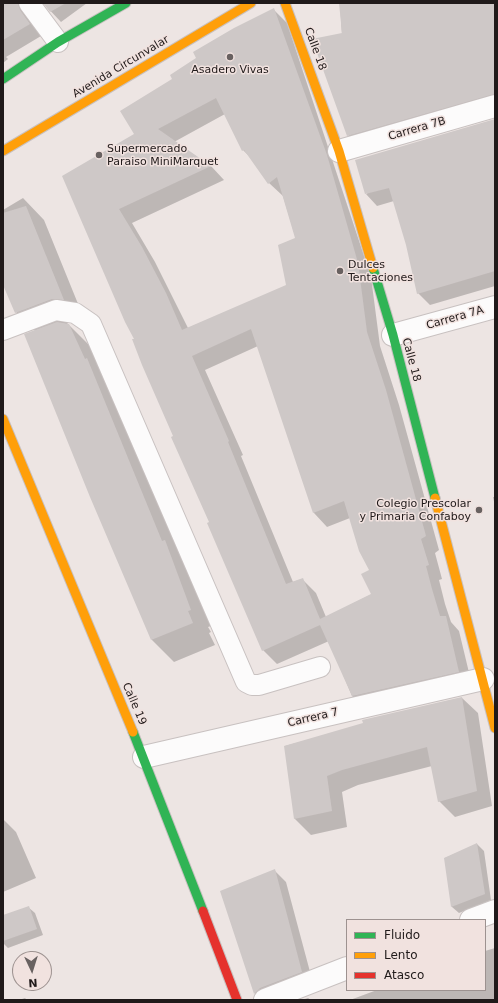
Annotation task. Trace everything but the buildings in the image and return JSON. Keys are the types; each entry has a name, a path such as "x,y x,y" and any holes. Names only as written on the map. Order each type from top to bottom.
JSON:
{"street":[{"path":"3,79 58,42 126,3"},
{"name":"Avenida Circunvalar","path":"3,151 251,3"},
{"name":"Calle 18","path":"285,3 339,151 393,336 495,728"},
{"name":"Carrera 7B","path":"339,151 495,106"},
{"name":"Carrera 7A","path":"393,336 495,307"},
{"name":"Calle 19","path":"3,419 144,757 237,1000"},
{"name":"Carrera 7","path":"144,757 483,679"},
{"path":"474,919 495,911"},
{"path":"265,1000 346,968"}],"lane":[{"path":"29,3 58,42"},
{"path":"3,330 56,310 75,313 91,324 246,682 252,685 259,685 320,667"}],"traffic: fast":[{"path":"3,79 58,42 126,3"},
{"path":"373,268 393,335 435,498"},
{"path":"133,732 203,911"}],"traffic: slow":[{"path":"3,151 251,3"},
{"path":"285,3 339,151 373,268"},
{"path":"3,419 133,732"},
{"path":"435,498 495,728"}],"traffic: jam":[{"path":"203,911 237,1000"}],"place":[{"name":"Asadero Vivas","path":"230,57"},
{"name":"Supermercado Paraiso MiniMarquet","path":"99,155"},
{"name":"Dulces Tentaciones","path":"340,271"},
{"name":"Colegio Prescolar y Primaria Confaboy","path":"479,510"}]}
